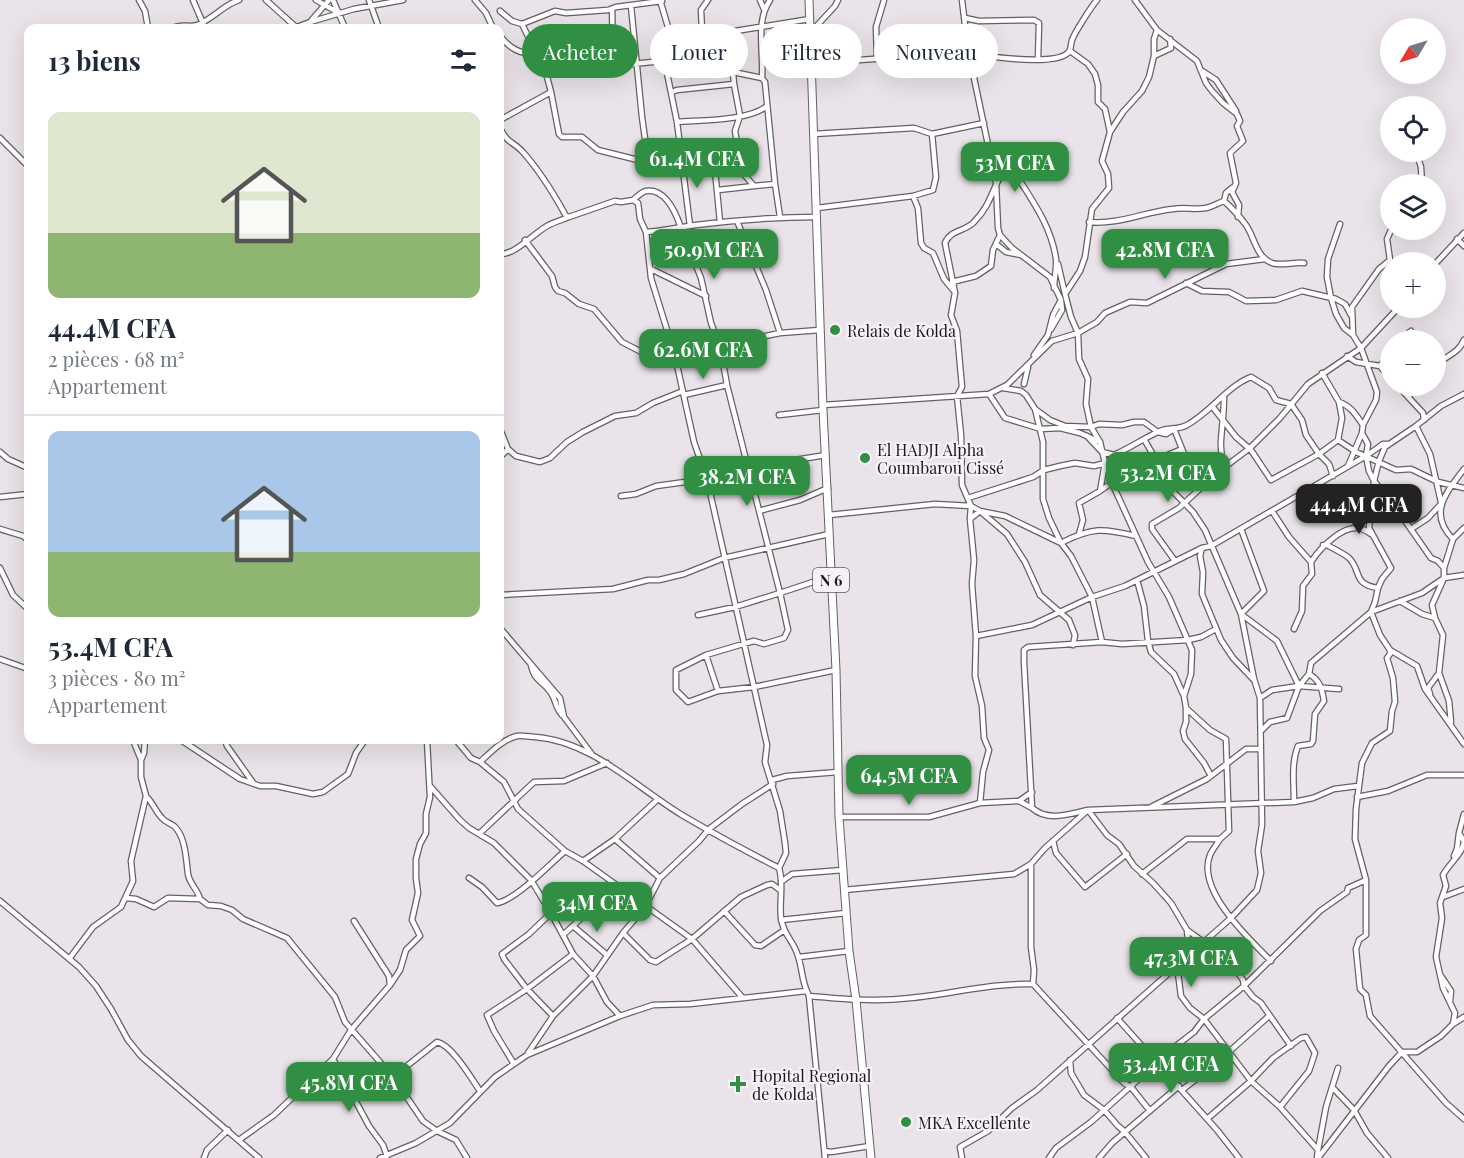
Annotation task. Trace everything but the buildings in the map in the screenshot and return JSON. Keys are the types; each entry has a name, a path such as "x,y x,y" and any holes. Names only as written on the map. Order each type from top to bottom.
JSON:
{"main road":[{"name":"N 6","path":"809,0 810,24"},
{"name":"N 6","path":"812,78 823,408 836,670 839,817 849,951 871,1158"}],"street":[{"path":"139,0 146,11 148,24"},
{"path":"193,0 204,24"},
{"path":"198,24 221,11 226,5 239,0"},
{"path":"266,0 293,24"},
{"path":"316,0 330,2 340,13 344,24"},
{"path":"369,0 377,24"},
{"path":"306,24 340,13 403,0"},
{"path":"475,0 486,13 491,24"},
{"path":"500,11 512,21 522,24 555,11 566,13 608,10 662,0 666,24"},
{"path":"702,24 701,10 708,0"},
{"path":"760,0 764,9"},
{"path":"762,24 764,9 770,0"},
{"path":"818,24 838,0"},
{"path":"877,24 884,0"},
{"path":"962,0 966,24"},
{"path":"998,57 1062,58 1070,51 1072,38 1097,0"},
{"path":"1135,0 1157,30 1197,61 1212,91 1237,114"},
{"path":"310,22 330,2"},
{"path":"631,6 633,24"},
{"path":"612,9 613,24"},
{"path":"965,18 979,21 1034,20 1039,23 1038,59"},
{"path":"779,24 810,19"},
{"path":"1061,300 1080,271 1085,257 1092,209 1109,188 1108,174 1102,160 1110,132 1123,112 1142,91 1149,77 1157,30"},
{"path":"1154,56 1171,48 1170,39"},
{"path":"504,41 522,53"},
{"path":"1070,51 1088,63 1095,74 1098,85 1098,102 1105,109 1110,132"},
{"path":"648,160 638,64 650,62"},
{"path":"1202,72 1216,80 1240,121 1237,126 1243,141 1230,153 1236,183 1226,193 1224,201"},
{"path":"547,78 559,134 562,137 582,137 598,150 633,159 648,160 738,148"},
{"path":"668,78 677,123 690,226"},
{"path":"734,78 740,116 735,131 742,172 754,186"},
{"path":"762,78 765,82 780,217"},
{"path":"974,78 996,183 1000,235 1050,277 1061,300 1062,310 1028,364 1024,384"},
{"path":"672,92 734,84"},
{"path":"504,118 551,92"},
{"path":"677,123 740,116 761,111 768,106"},
{"path":"813,134 914,128 932,134 984,123"},
{"path":"818,208 913,196 933,190 936,183 932,134"},
{"path":"504,136 507,142 522,151 566,216 569,217"},
{"path":"0,138 24,162"},
{"path":"713,150 720,222"},
{"path":"980,803 983,772 989,750 984,738 982,706 975,676 976,636 972,584 974,560 971,506 962,485 961,435 957,396 962,387 957,331 951,315 955,293 945,243 954,231 968,228 973,224 992,198 996,183 1005,167 1010,165 1032,197 1048,230 1077,333 1079,359 1088,380 1086,404 1091,427 1100,442 1104,463 1188,640 1191,650 1191,674 1184,696"},
{"path":"718,190 775,184"},
{"path":"1232,188 1239,205 1238,217"},
{"path":"504,254 511,253 525,240 549,224 615,201 633,200 642,192 657,192 676,211 679,229 687,243 706,296 711,323 720,346 727,385 788,630 786,635 764,644 754,641 743,644 706,656 675,670 676,690 688,702 718,691 754,687 836,670"},
{"path":"913,196 918,208 921,243 924,248 933,253 944,279 955,293"},
{"path":"633,200 638,203 640,219 646,232 651,278 675,356 694,442 707,479 767,745 765,762 780,811 786,853 779,868 781,920 783,931 799,957 802,982 808,994 825,1158"},
{"path":"1089,222 1116,222 1128,217 1174,208 1207,208 1224,201"},
{"path":"1224,201 1246,226 1257,249 1272,264 1304,263"},
{"path":"646,232 737,220 817,217"},
{"path":"737,220 766,290 780,333"},
{"path":"1340,224 1328,259 1327,277 1331,298 1344,328 1353,335 1361,348 1377,392 1356,452 1348,466"},
{"path":"1446,252 1464,233"},
{"path":"952,282 986,271 991,266 993,250 1000,235"},
{"path":"1457,239 1464,246"},
{"path":"525,240 552,276 558,291 565,293 579,304 594,309 622,342 655,359 780,333 820,330"},
{"path":"996,244 1006,252 1023,256"},
{"path":"779,415 911,399 989,394 1003,388 1052,341 1077,333 1097,322 1105,313 1130,302 1147,303 1226,264 1266,259"},
{"path":"1054,288 1057,262"},
{"path":"1353,335 1352,307 1380,268"},
{"path":"651,269 706,296"},
{"path":"1186,284 1202,291 1229,292 1246,302 1276,300 1302,291 1336,299 1345,304 1351,315"},
{"path":"1175,561 1152,529 1152,524 1184,503 1218,472 1250,448 1292,404 1298,394 1322,373 1361,348 1389,318"},
{"path":"1446,359 1455,354 1464,340"},
{"path":"1347,356 1356,362 1380,366"},
{"path":"1212,406 1236,437 1250,448 1271,480 1319,454 1338,440 1341,418 1339,402 1322,373"},
{"path":"1019,374 1026,394 1035,409 1041,429 1044,470 1043,499 1061,543 1071,556 1092,597 1102,642"},
{"path":"1087,436 1102,452 1114,455 1163,429 1186,426 1224,397 1229,390 1251,377 1269,388 1276,400 1292,404 1302,420 1306,435 1329,464 1333,476"},
{"path":"504,436 508,449 516,456 540,462 550,458 567,442 583,432 615,416 636,413 653,403 683,393 727,385"},
{"path":"1003,388 1026,394"},
{"path":"989,394 1005,418 1041,429 1060,428 1100,442"},
{"path":"1464,394 1441,406 1384,447 1374,481 1370,520 1371,534 1391,568 1382,579 1371,612 1380,634 1390,650 1417,666 1425,690 1464,744"},
{"path":"1218,472 1222,465 1220,442 1224,420 1224,397"},
{"path":"1408,397 1423,413 1424,420"},
{"path":"1339,402 1353,411 1364,425"},
{"path":"1035,409 1050,420 1065,426 1091,427 1099,424 1122,425 1144,422 1158,432"},
{"path":"1416,426 1430,454 1438,482 1442,524 1454,539"},
{"path":"1174,429 1191,471 1202,486"},
{"path":"1362,433 1368,444 1366,456 1374,481 1431,558 1444,568"},
{"path":"962,1158 960,1147 988,1131 1012,1108 1037,1090 1231,918 1257,890 1261,873 1258,851 1262,825 1260,748 1262,730 1260,698 1241,614 1199,521 1160,478 1156,460 1144,439"},
{"path":"1338,440 1356,452 1396,470 1411,469 1438,482 1464,488"},
{"path":"976,636 1032,625 1092,597 1137,580 1202,548 1211,546 1333,476 1383,444 1389,444"},
{"path":"504,453 508,449"},
{"path":"1156,460 1182,449"},
{"path":"0,452 8,459 24,466"},
{"path":"621,496 636,494 656,486 707,479 826,455"},
{"path":"968,498 1033,477 1044,470 1075,463 1087,466 1104,463"},
{"path":"1100,491 1104,463"},
{"path":"1411,529 1428,518 1441,504 1451,484 1464,469"},
{"path":"1079,534 1083,520 1079,503 1124,474 1136,473 1160,478"},
{"path":"1033,477 1043,480"},
{"path":"759,511 800,500 828,488"},
{"path":"0,497 24,494"},
{"path":"829,515 935,504 971,506 1007,534 1025,562 1040,595 1069,620 1075,635 1073,645"},
{"path":"970,519 980,511 1005,516 1061,543"},
{"path":"1272,511 1288,537 1311,561 1312,574 1303,586 1302,611 1294,629"},
{"path":"1452,725 1449,701 1439,673 1443,635 1432,605 1444,578 1444,568 1454,539 1464,528"},
{"path":"0,529 24,537"},
{"path":"1061,543 1095,529 1137,536"},
{"path":"1241,529 1264,591 1241,614"},
{"path":"1311,561 1323,545 1336,536 1353,529 1362,529 1371,534"},
{"path":"504,595 613,589 684,574 724,558 829,534"},
{"path":"1323,545 1328,545 1350,559 1357,576 1367,586 1378,588"},
{"path":"1202,548 1200,556 1203,572 1202,594 1221,640 1233,658 1254,679"},
{"path":"0,568 13,595 24,605"},
{"path":"1262,730 1270,722 1287,718 1291,712 1292,700 1308,674 1311,663 1371,612 1422,593 1444,578 1464,575"},
{"path":"698,615 735,607 831,576"},
{"path":"1137,580 1144,606 1151,652 1174,674 1184,696 1186,722 1183,731 1185,739 1211,776"},
{"path":"1400,602 1435,618"},
{"path":"1241,614 1277,641 1299,686"},
{"path":"1032,808 1024,650 1028,646 1188,640 1201,637 1216,629"},
{"path":"504,633 560,698 564,717 593,755"},
{"path":"1390,650 1387,657 1393,678 1395,702 1390,731 1377,738 1368,748 1362,763 1357,797 1354,839 1365,880 1366,934 1359,940 1356,949 1360,989 1365,995 1370,1016 1446,1103 1464,1119"},
{"path":"706,656 718,691"},
{"path":"0,659 24,668"},
{"path":"1430,694 1428,688 1439,673"},
{"path":"1294,802 1296,750 1298,746 1311,744 1313,741 1315,714 1324,701 1322,687 1315,677 1308,674"},
{"path":"1260,698 1272,690 1299,686 1339,689"},
{"path":"1186,708 1210,730 1226,739 1229,831 1220,839 1209,856 1210,884 1231,918 1271,961"},
{"path":"504,744 517,736 552,738 593,755 657,800 730,844 779,868"},
{"path":"135,744 141,760 141,777 146,796 162,819 175,827 182,840 185,859 189,866 188,875 199,892 200,899"},
{"path":"141,760 145,744"},
{"path":"187,744 225,770 254,784 313,794 323,792 348,774 362,744"},
{"path":"226,744 254,784"},
{"path":"239,1140 274,1114 333,1059 351,1030 390,985 400,970 406,950 420,936 412,920 418,893 415,868 420,844 426,833 430,786 428,744"},
{"path":"459,744 471,758 480,762 504,782 518,809 565,851 583,861 692,939 742,997"},
{"path":"480,762 503,744"},
{"path":"1148,809 1211,776 1246,749 1260,748"},
{"path":"480,833 534,782 564,781 607,763"},
{"path":"527,1055 553,1016 593,976 623,933 645,907 660,878 699,841 708,829 773,782 787,776 838,771"},
{"path":"1357,797 1388,791 1427,775 1450,777 1464,775"},
{"path":"430,786 460,820 494,843 531,880 573,954 593,976 607,1002 620,1016"},
{"path":"839,817 929,817 980,803 1019,801 1040,815 1059,816 1088,810 1294,802 1313,798 1334,789 1358,786"},
{"path":"1019,801 1032,792"},
{"path":"69,959 93,927 117,912 126,898 133,881 131,861 146,796"},
{"path":"583,861 615,839 657,800"},
{"path":"844,890 1014,874 1031,864 1088,810"},
{"path":"1088,810 1102,829 1119,844 1134,866 1171,903 1187,930 1229,960 1243,980 1244,986 1261,1003 1291,1046"},
{"path":"1453,1024 1455,1013 1443,988 1436,957 1442,918 1440,903 1446,886 1443,875 1457,849 1464,814"},
{"path":"1450,862 1463,849 1464,841 1459,833"},
{"path":"615,839 660,878"},
{"path":"1142,874 1187,839 1220,839"},
{"path":"1053,841 1056,853 1085,887 1126,854"},
{"path":"468,878 482,887 497,903 503,902 518,892 565,851"},
{"path":"1031,864 1033,984 1087,1046 1124,1083 1131,1087 1150,1111"},
{"path":"781,882 792,874 843,870"},
{"path":"1049,1158 1056,1148 1091,1122 1194,1032 1204,1019 1271,961 1320,910 1347,892 1348,888 1365,880"},
{"path":"623,933 650,960 656,962 692,939 741,897 772,884 780,890"},
{"path":"563,935 616,886"},
{"path":"1443,897 1464,889"},
{"path":"126,898 136,899 154,907 168,898 200,899 208,905 232,910 243,919 287,938 335,997 345,1022 393,1077 423,1120 437,1131 456,1140 467,1158"},
{"path":"0,901 69,959 96,986 128,1040 141,1056 259,1158"},
{"path":"724,911 755,945 761,946 783,931"},
{"path":"551,913 529,934 502,954 526,989 553,1016"},
{"path":"781,920 846,913"},
{"path":"354,921 389,976 390,985"},
{"path":"573,926 607,956"},
{"path":"1187,930 1189,954 1178,973 1181,996 1190,1008 1204,1019 1251,1081 1280,1107 1318,1150"},
{"path":"799,957 849,951"},
{"path":"514,1064 487,1015 573,954"},
{"path":"380,1158 416,1143 450,1123 495,1077 527,1055 620,1016 653,1005 808,994 856,1000 908,999 962,990 1033,984"},
{"path":"1099,1158 1150,1111 1229,1052 1269,1016"},
{"path":"1318,1158 1402,1052 1417,1052 1464,1017"},
{"path":"1117,1018 1239,1158"},
{"path":"1207,1119 1251,1081 1273,1058 1301,1038 1306,1037 1315,1053 1309,1071 1280,1107"},
{"path":"393,1077 437,1042 441,1042 457,1059 480,1091"},
{"path":"333,1059 369,1126 383,1145 387,1156"},
{"path":"1070,1060 1071,1073 1084,1095 1104,1110 1146,1158"},
{"path":"1318,1158 1326,1107 1338,1068"},
{"path":"1333,1088 1354,1110 1367,1133 1388,1158"},
{"path":"204,1158 207,1150 228,1130"},
{"path":"825,1150 831,1152 870,1146"}],"place":[{"name":"Relais de Kolda","path":"835,330"},
{"name":"El HADJI Alpha Coumbarou Cissé","path":"865,458"},
{"name":"Hopital Regional de Kolda","path":"738,1084"},
{"name":"MKA Excellente","path":"906,1122"}]}
